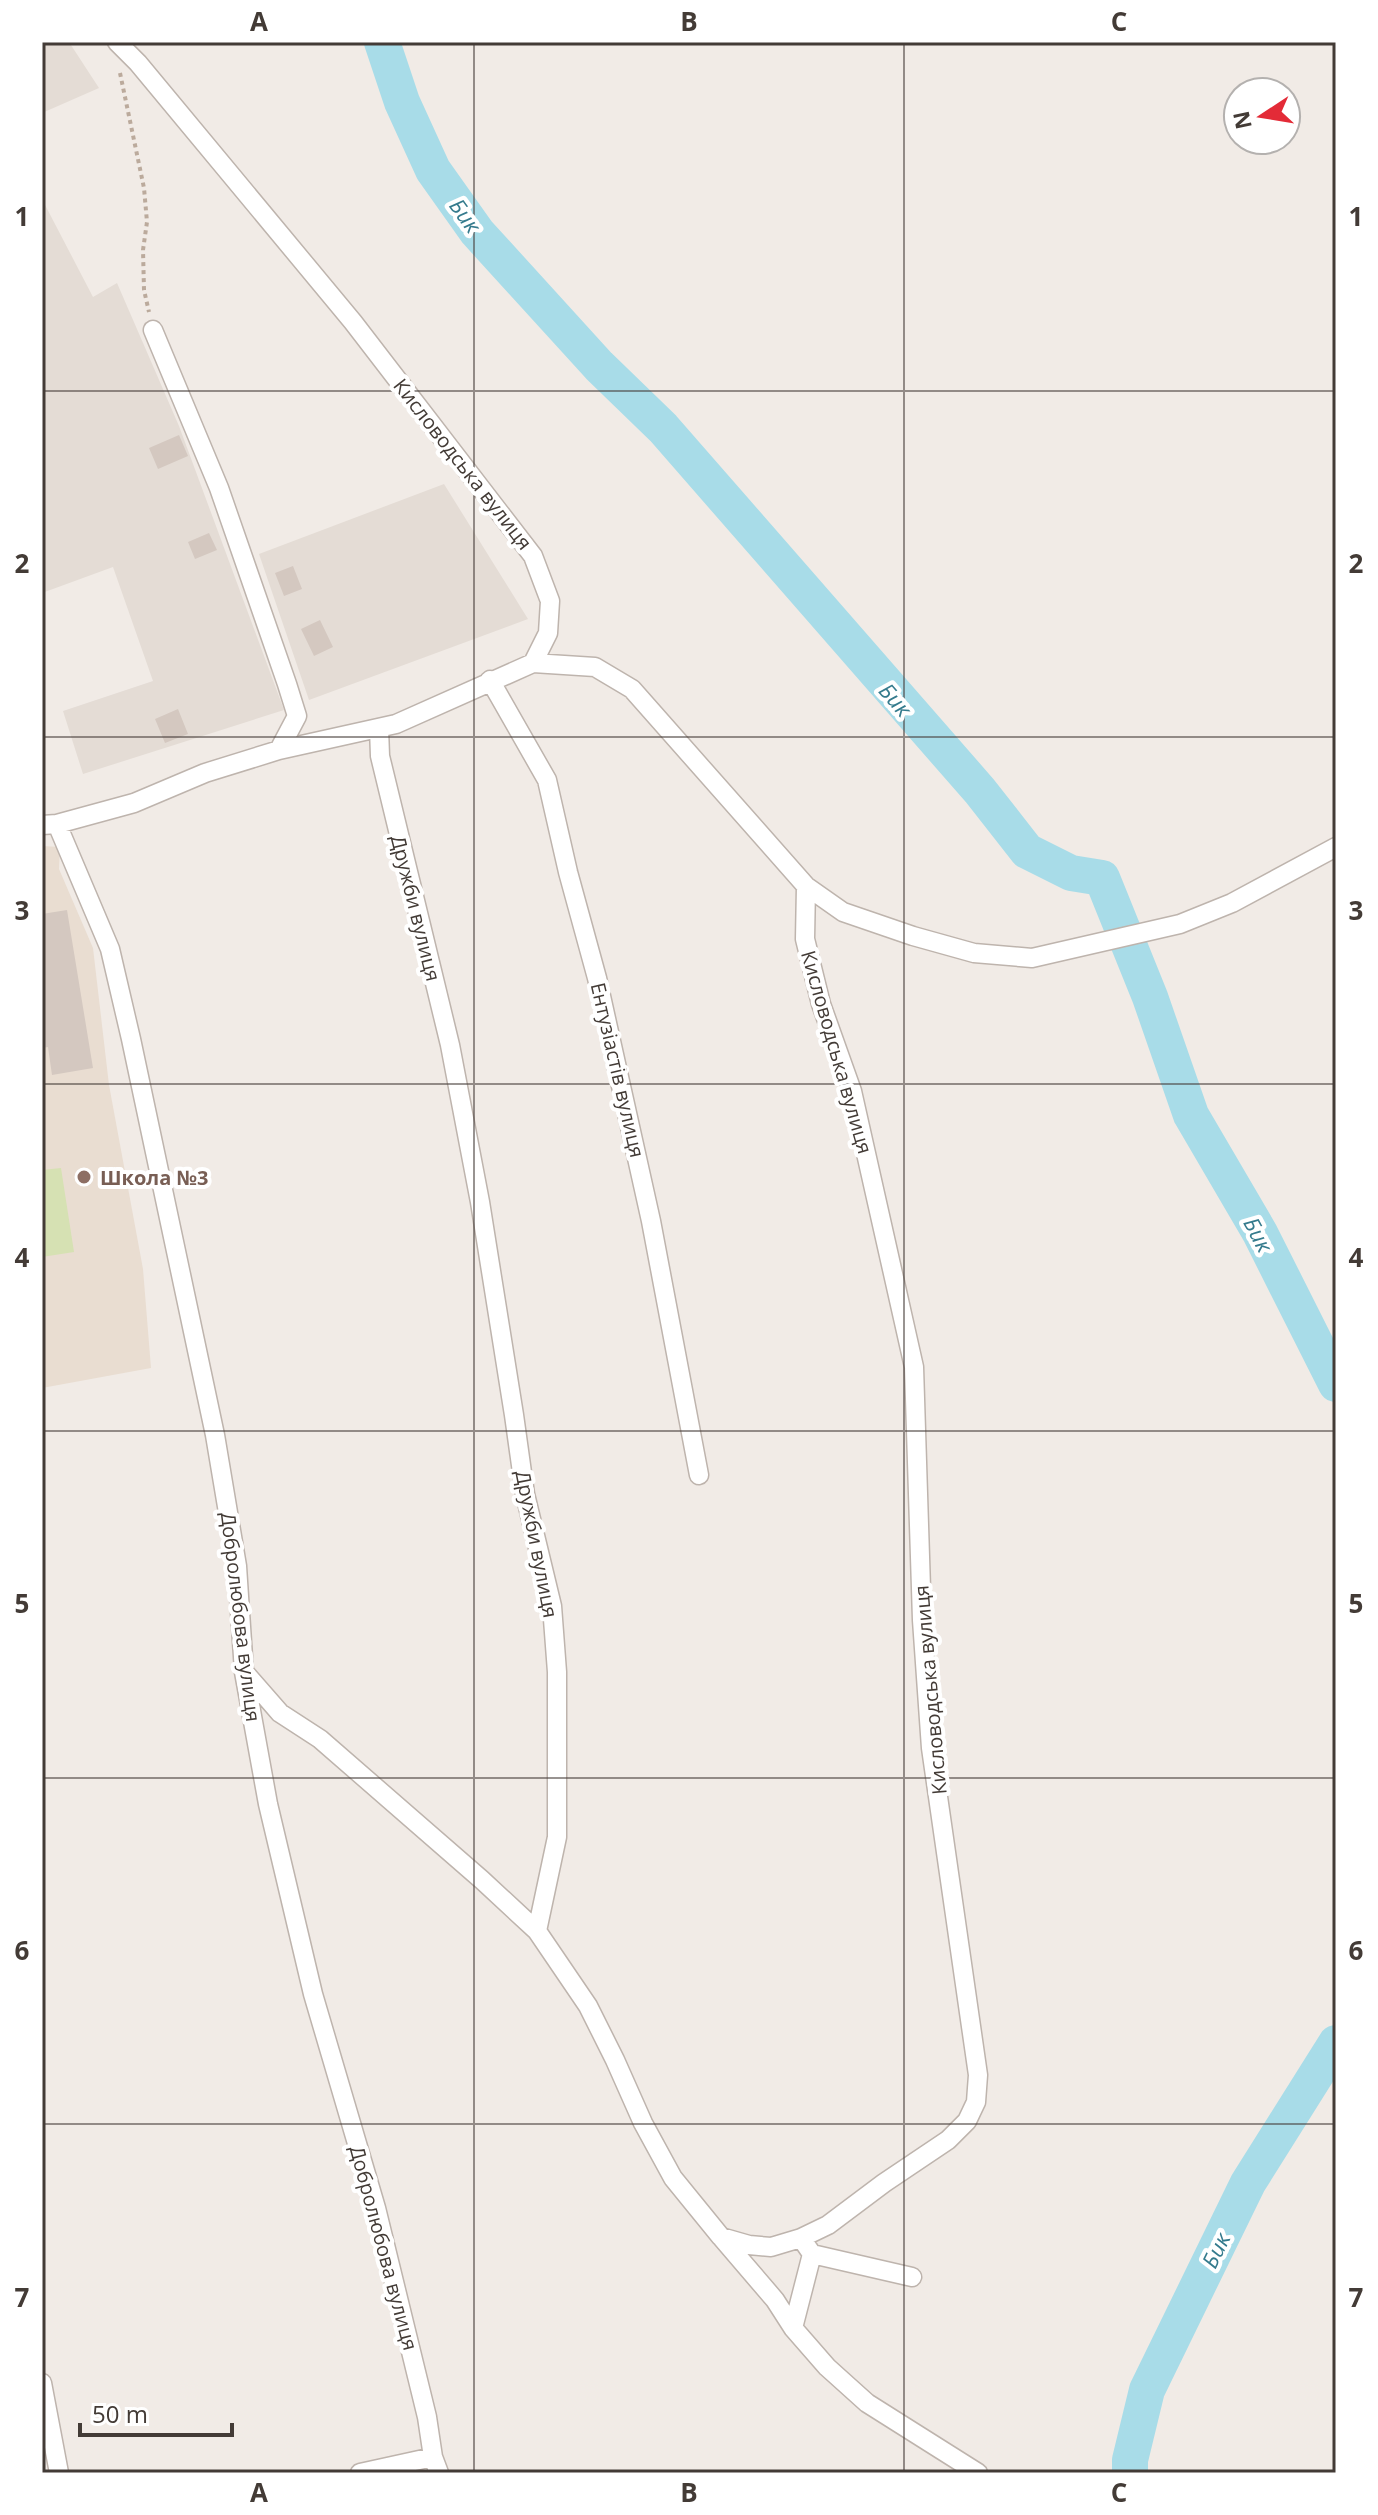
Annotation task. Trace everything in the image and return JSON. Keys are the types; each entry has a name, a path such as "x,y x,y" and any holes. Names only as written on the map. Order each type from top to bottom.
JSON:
{"street":[{"name":"Кисловодська вулиця","path":"118,43 353,322 533,556 550,601 548,633 533,663"},
{"path":"153,330 219,488 297,716 279,750"},
{"path":"50,825 134,803 205,773 279,750 396,724 533,663 595,667 632,689 806,886 843,912 974,953 1032,958 1180,924 1232,903 1336,847"},
{"name":"Ентузіастів вулиця","path":"490,680 547,780 597,978 648,1205 699,1475"},
{"name":"Дружби вулиця","path":"379,728 383,771 450,1045 480,1202 525,1494 552,1606 557,1672 557,1837 537,1931"},
{"name":"Добролюбова вулиця","path":"50,825 110,949 135,1054 215,1435 237,1566 244,1672 268,1804 309,1979 376,2208 436,2465"},
{"name":"Кисловодська вулиця","path":"806,886 805,939 821,1004 852,1091 914,1367 922,1620 931,1748 978,2075 976,2102 967,2121 948,2140 828,2225 807,2246"},
{"path":"244,1672 280,1713 320,1739 537,1931 588,2006 643,2123 673,2178 775,2300 793,2328 827,2367 867,2403 978,2473"},
{"path":"721,2237 749,2245 807,2246 912,2277"},
{"path":"793,2328 807,2246"},
{"path":"42,2383 59,2473"},
{"path":"360,2473 436,2465"}],"path":[{"path":"118,43 120,82 144,188 147,222 143,250 144,290 153,330"}],"shaded area":[{"path":"42,42 69,42 99,88 42,113"},
{"path":"43,201 93,297 117,283 179,426 284,710 83,774 63,711 153,681 113,567 42,593"},
{"path":"444,484 528,619 309,700 259,554"},
{"name":"Школа №3","path":"42,846 60,847 59,869 93,948 109,1085 143,1269 151,1368 42,1388"}],"green space":[{"path":"61,1168 74,1252 42,1257 42,1170"}],"building":[{"path":"179,435 188,456 158,469 149,448"},
{"path":"209,533 217,550 195,559 188,542"},
{"path":"293,566 302,589 284,596 275,573"},
{"path":"320,620 333,647 314,656 301,629"},
{"path":"178,709 188,734 165,743 155,719"},
{"path":"67,910 93,1068 52,1075 48,1047 42,1048 42,914"}],"waterway":[{"name":"Бик","path":"382,42 402,102 433,170 477,232 599,366 663,428 980,791 1027,851 1071,873 1102,878 1150,997 1191,1115 1260,1233 1336,1384"},
{"name":"Бик","path":"1130,2473 1130,2460 1147,2390 1248,2183 1336,2043"}],"place":[{"name":"Школа №3","path":"84,1177"}]}
